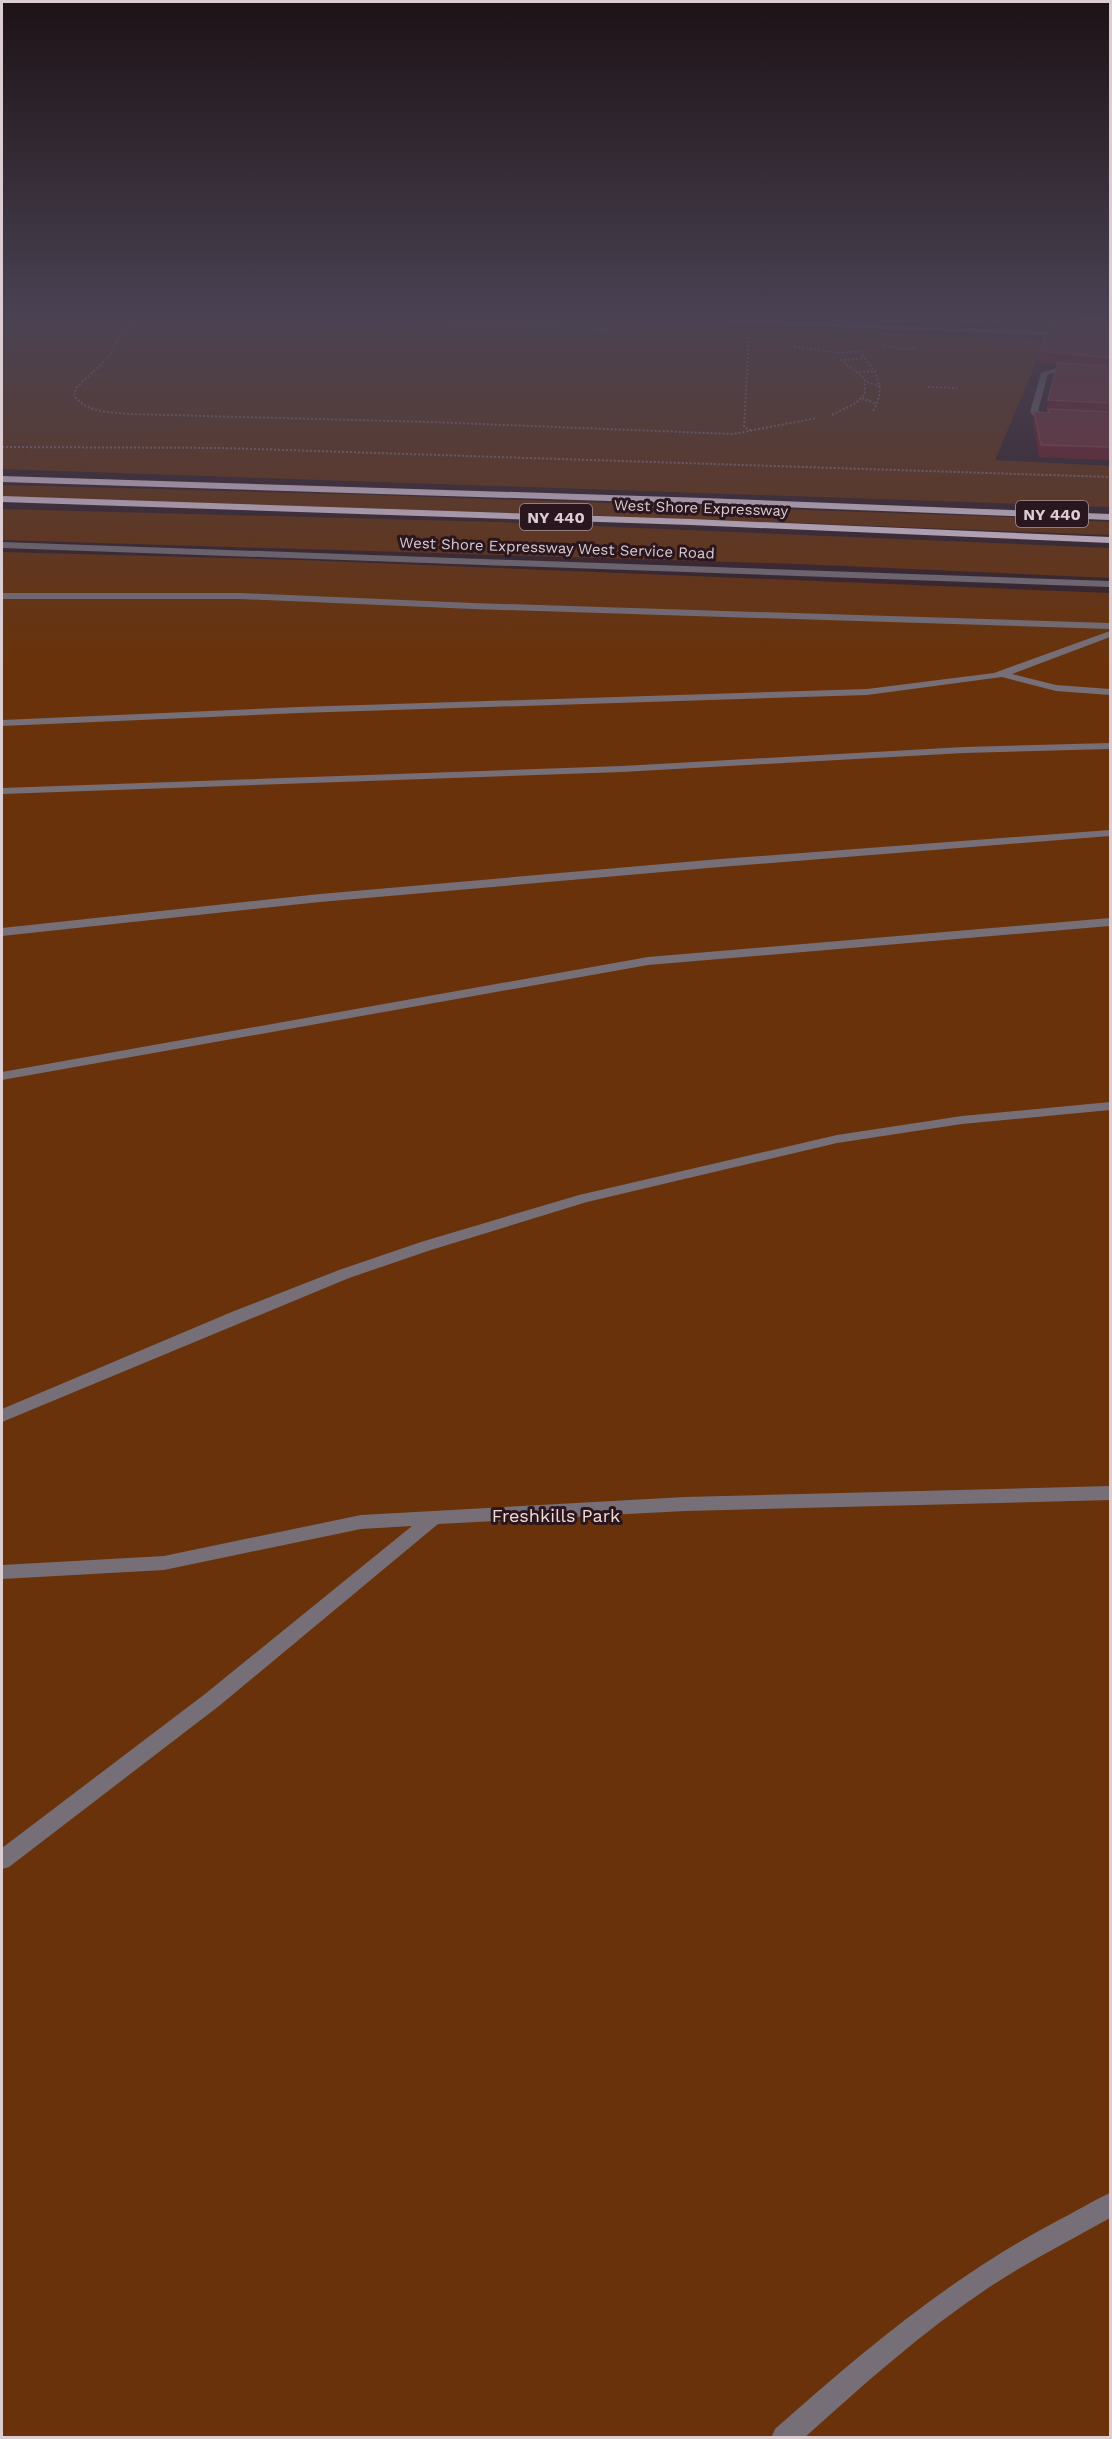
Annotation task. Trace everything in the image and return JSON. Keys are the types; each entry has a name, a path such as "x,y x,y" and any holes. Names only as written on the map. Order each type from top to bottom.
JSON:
{"highway":[{"name":"West Shore Expressway","path":"2,479 1110,516"},
{"name":"West Shore Expressway","path":"2,500 620,519 1110,540"}],"street":[{"name":"West Shore Expressway West Service Road","path":"2,545 691,567 1110,584"},
{"path":"2,596 241,596 473,606 1110,626"},
{"path":"2,723 299,710 867,692 974,680 1001,674 1110,634"},
{"path":"1001,674 1056,688 1110,692"},
{"path":"2,791 622,769 940,751 1110,746"},
{"path":"2,932 320,898 720,863 1110,833"},
{"path":"2,1076 648,961 1110,922"},
{"path":"2,1416 240,1315 344,1274 565,1203 837,1139 962,1120 1110,1106"},
{"path":"2,1572 164,1563 361,1522 685,1504 1110,1493"},
{"path":"2,1860 212,1700 434,1518"},
{"path":"784,2438 850,2379 958,2295 1011,2260 1110,2205"}],"path":[{"path":"614,431 733,434 757,431"},
{"path":"2,447 236,449 1110,477"}],"green space":[{"path":"2,431 1007,431 995,460 1110,466 1110,507 2,469"},
{"path":"2,485 375,495 1010,517 1110,522 1110,535 582,515 2,497"},
{"path":"2,509 497,522 1110,548 1110,578 800,564 2,540"},
{"name":"Freshkills Park","path":"2,552 300,560 1110,593 1110,2437 2,2437"}],"building":[{"path":"1038,431 1110,431 1110,447 1041,445"}]}
